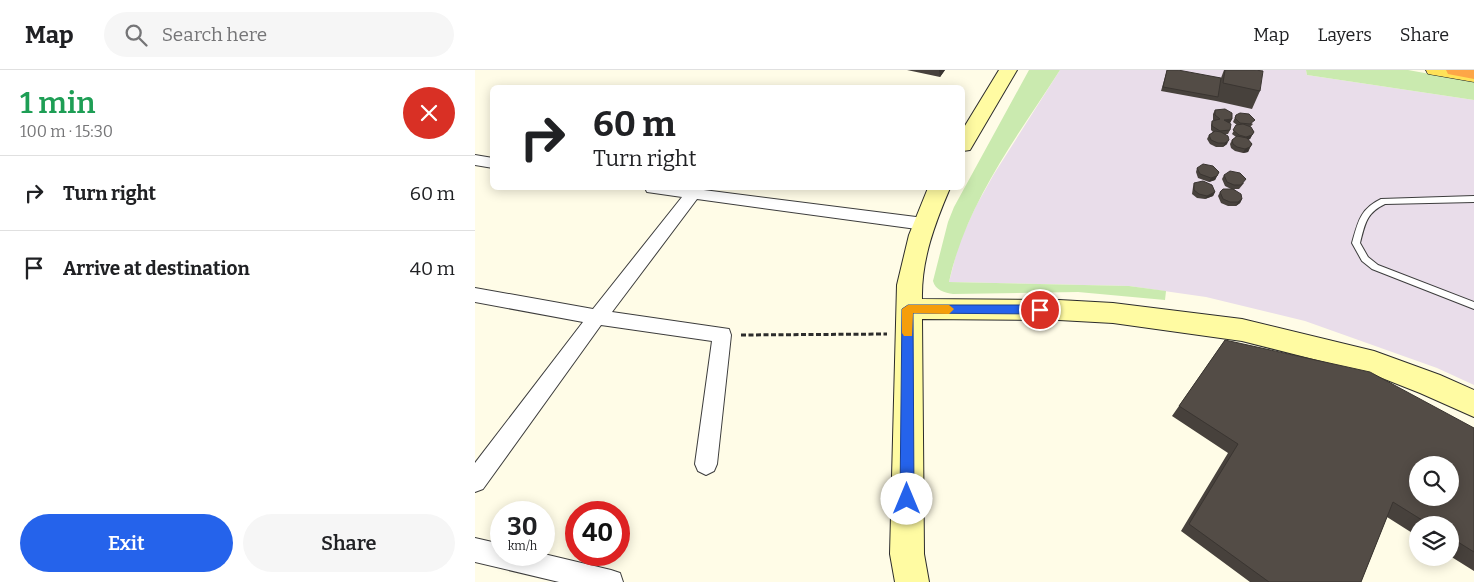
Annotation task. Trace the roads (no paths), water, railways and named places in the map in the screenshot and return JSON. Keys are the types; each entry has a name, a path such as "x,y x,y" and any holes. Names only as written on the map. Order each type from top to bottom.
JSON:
{"highway":[{"path":"1455,70 1474,75"}],"main road":[{"path":"1435,70 1474,75"}],"street":[{"path":"965,141 1008,70"},
{"path":"475,160 490,162"},
{"path":"666,190 923,224"},
{"path":"912,582 907,554 908,309 912,262 923,224 938,190"},
{"path":"475,481 597,317 693,194"},
{"path":"475,294 597,317 722,335 706,464"},
{"path":"908,309 1059,310 1113,313 1243,330 1374,363 1430,384 1474,404"},
{"path":"475,550 611,582"}],"lane":[{"path":"1474,199 1384,201 1372,206 1365,213 1356,243 1365,259 1375,268 1474,306"}]}
